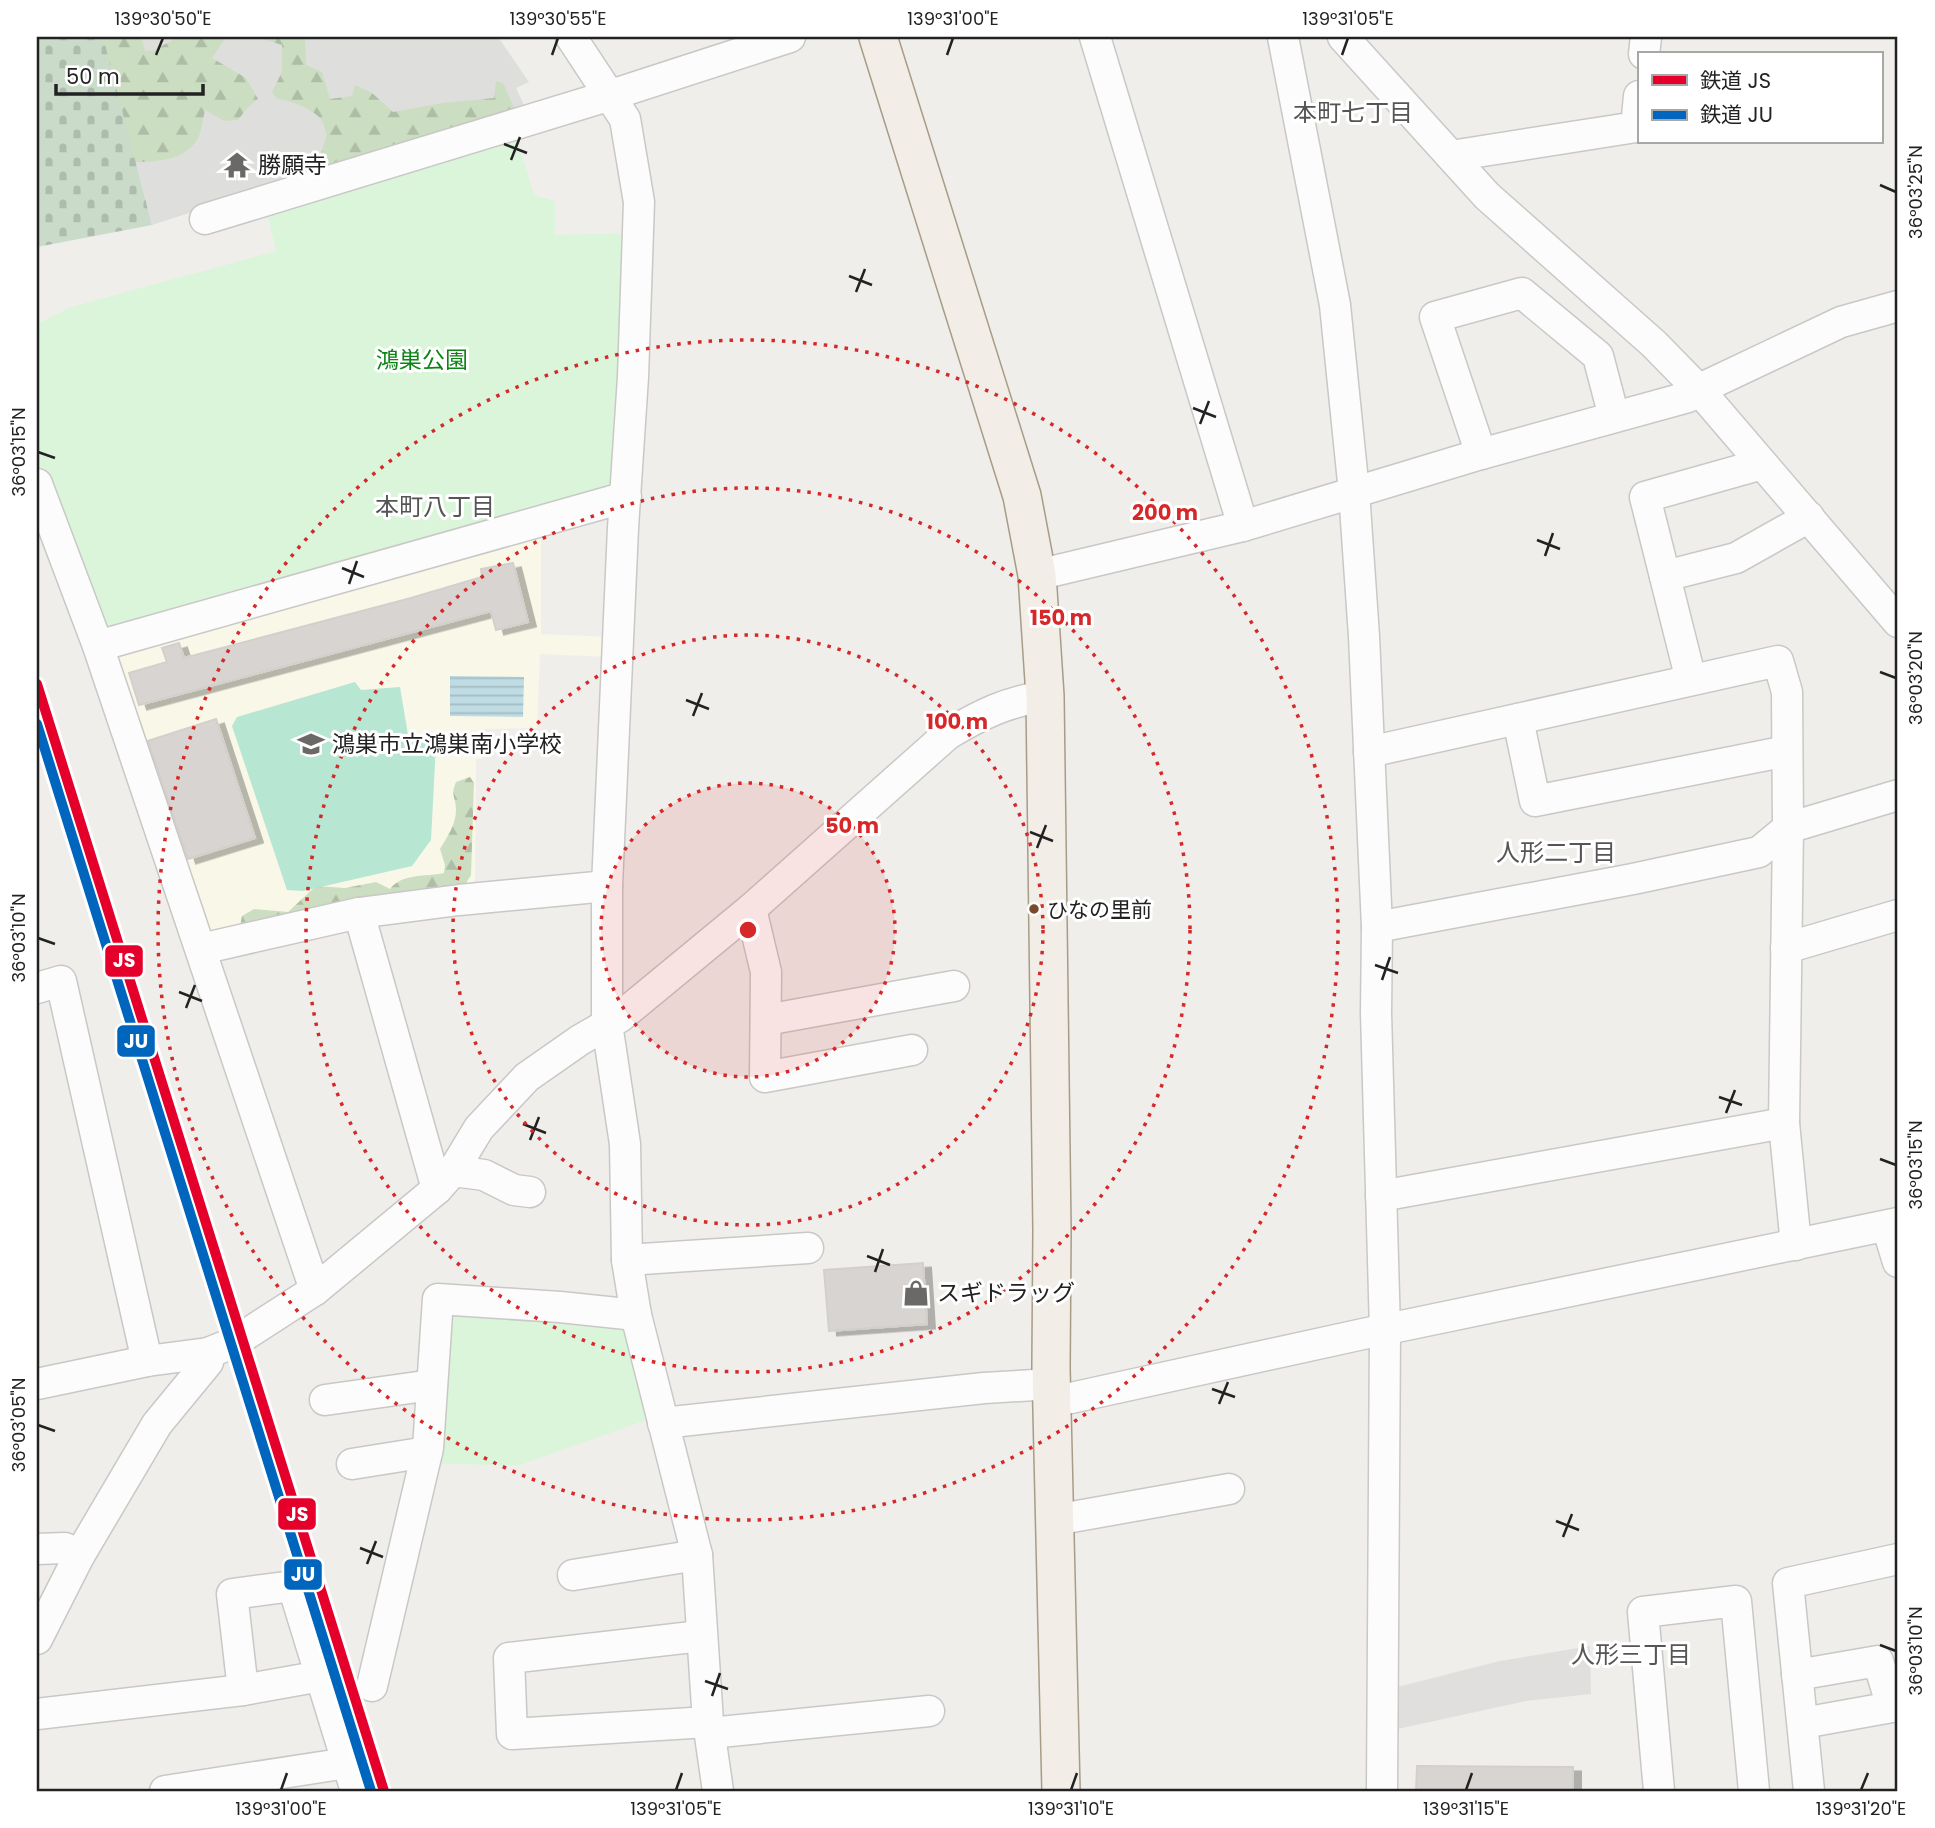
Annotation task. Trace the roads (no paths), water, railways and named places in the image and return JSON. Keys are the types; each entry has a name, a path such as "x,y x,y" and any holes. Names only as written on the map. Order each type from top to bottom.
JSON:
{"main road":[{"path":"878,37 1022,496 1037,575 1045,696 1052,1391 1061,1791"}],"street":[{"path":"571,37 625,119 639,202 634,377 607,886 607,1024 625,1144 627,1260 636,1315 697,1555 709,1728 718,1791"},
{"path":"205,219 611,95 790,37"},
{"path":"1095,37 1243,526"},
{"path":"1283,37 1335,305 1354,492 1364,636 1377,927 1376,1013 1385,1330 1382,1791"},
{"path":"1343,37 1487,196 1654,344 1700,391 1898,622"},
{"path":"1451,156 1636,127 1638,106"},
{"path":"1481,454 1435,317 1522,293 1598,356 1614,417"},
{"path":"1037,575 1243,526 1481,454 1688,397 1841,322 1898,306"},
{"path":"1691,680 1645,497 1762,464"},
{"path":"37,484 98,646 315,1290"},
{"path":"98,646 626,497"},
{"path":"1665,576 1735,558 1809,517"},
{"path":"1369,752 1778,661 1787,692 1784,1123 1796,1245"},
{"path":"37,1384 148,1361 208,1353 241,1339 315,1290 445,1180 479,1128 527,1077 580,1040 620,1017 751,909 948,734 984,712 1013,702 1045,696"},
{"path":"1518,719 1535,801 1787,751"},
{"path":"1377,927 1633,879 1759,852 1788,828 1898,795"},
{"path":"201,948 359,913 459,900 607,886"},
{"path":"751,909 766,972 765,1077 912,1050"},
{"path":"359,913 445,1180"},
{"path":"1786,948 1898,915"},
{"path":"37,988 61,981 148,1361"},
{"path":"765,1020 954,986"},
{"path":"1381,1196 1784,1123"},
{"path":"445,1180 484,1175 514,1190 530,1192"},
{"path":"663,1423 984,1388 1052,1391 1071,1398 1893,1225 1898,1262"},
{"path":"627,1260 808,1248"},
{"path":"372,1686 427,1452 438,1300 560,1307 636,1315"},
{"path":"37,1639 79,1556 157,1424 208,1362 208,1353"},
{"path":"325,1400 432,1385"},
{"path":"352,1464 427,1452"},
{"path":"1055,1520 1230,1489"},
{"path":"37,1549 65,1548 79,1556"},
{"path":"573,1575 697,1555"},
{"path":"1809,1791 1788,1583 1898,1559"},
{"path":"243,1690 232,1594 293,1586 356,1791"},
{"path":"1659,1791 1643,1612 1737,1601 1754,1791"},
{"path":"701,1636 509,1658 512,1734 709,1728 929,1711"},
{"path":"1797,1675 1878,1661 1892,1707 1803,1723"},
{"path":"37,1714 243,1690 321,1676"},
{"path":"182,1790 347,1763"}],"water":[{"path":"450,676 524,677 523,717 450,716"}],"rail line":[{"name":"JS","path":"37,684 384,1791"},
{"name":"JU","path":"37,724 371,1791"}],"place":[{"name":"勝願寺","path":"237,165"},
{"name":"鴻巣市立鴻巣南小学校","path":"311,744"},
{"name":"ひなの里前","path":"1034,909"},
{"name":"スギドラッグ","path":"916,1293"}],"district":[{"name":"本町七丁目","path":"1353,113"},
{"name":"本町八丁目","path":"435,507"},
{"name":"人形二丁目","path":"1556,853"},
{"name":"人形三丁目","path":"1631,1655"}],"park label":[{"name":"鴻巣公園","path":"422,360"}]}
